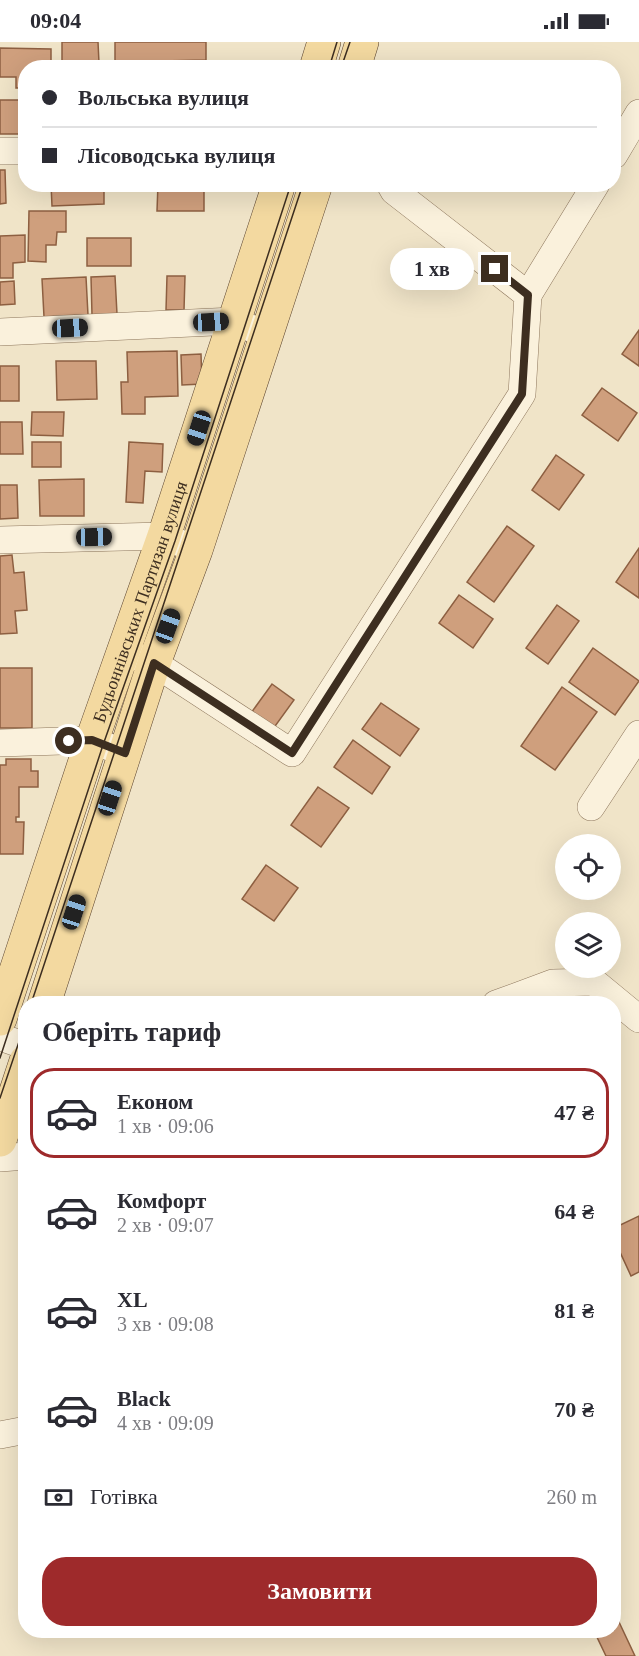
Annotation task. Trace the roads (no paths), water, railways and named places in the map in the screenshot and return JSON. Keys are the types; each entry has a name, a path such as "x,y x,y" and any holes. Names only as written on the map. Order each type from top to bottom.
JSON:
{"main road":[{"path":"318,60 324,42"},
{"path":"356,60 362,42"},
{"name":"Будьоннівських Партизан вулиця","path":"0,1019 92,740 164,536 276,192"},
{"name":"Будьоннівських Партизан вулиця","path":"47,996 154,663 196,550 313,192"},
{"path":"0,1140 18,1085"}],"street":[{"path":"621,143 639,113"},
{"path":"0,151 18,151"},
{"path":"395,192 528,295"},
{"path":"123,652 154,663 292,753 522,394 528,295 591,192"},
{"path":"0,332 234,321 267,335"},
{"path":"0,540 164,536 196,550"},
{"path":"591,807 639,734"},
{"path":"0,743 92,740 125,753"},
{"path":"518,996 553,983 594,982 611,996"},
{"path":"621,1004 639,1019"},
{"path":"0,1037 18,1043"},
{"path":"0,1158 18,1157"},
{"path":"0,1435 18,1432"}],"tram line":[{"path":"331,60 337,42"},
{"path":"344,60 350,42"},
{"path":"20,996 103,745 175,541 288,192"},
{"path":"34,996 300,192"},
{"path":"0,1058 18,1003"},
{"path":"0,1098 18,1045"}]}
